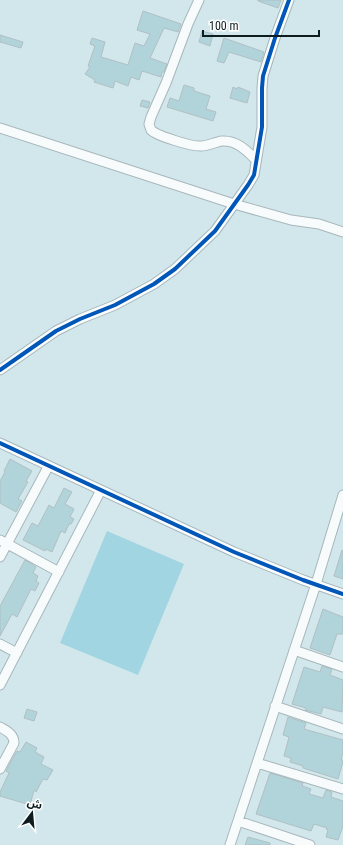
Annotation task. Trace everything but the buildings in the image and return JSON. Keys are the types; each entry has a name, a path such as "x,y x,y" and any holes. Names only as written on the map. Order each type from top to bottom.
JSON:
{"street":[{"path":"199,0 151,117 149,124 151,130 162,136 199,147 222,141 231,142 240,146 256,160"},
{"path":"0,370 56,331 115,305 154,284 175,269 216,231 254,175 262,127 263,76 289,0"},
{"path":"0,128 234,204 291,220 319,224 343,232"},
{"path":"0,443 48,467 234,552 343,594"},
{"path":"0,557 4,542 48,467"},
{"path":"0,685 101,490"},
{"path":"230,845 316,584 339,523 343,495"},
{"path":"4,542 59,572"},
{"path":"0,644 17,653"},
{"path":"294,650 343,667"},
{"path":"275,706 343,729"},
{"path":"0,727 11,734 14,739 14,743 0,769"},
{"path":"257,763 343,789"},
{"path":"238,821 310,845"}],"shaded area":[{"path":"107,531 184,564 138,675 60,643"}],"cycle path":[{"path":"0,370 56,331 80,319 115,305 154,284 175,269 215,231 254,175 262,127 263,76 289,0"},
{"path":"0,443 234,552 303,580 343,594"}]}
